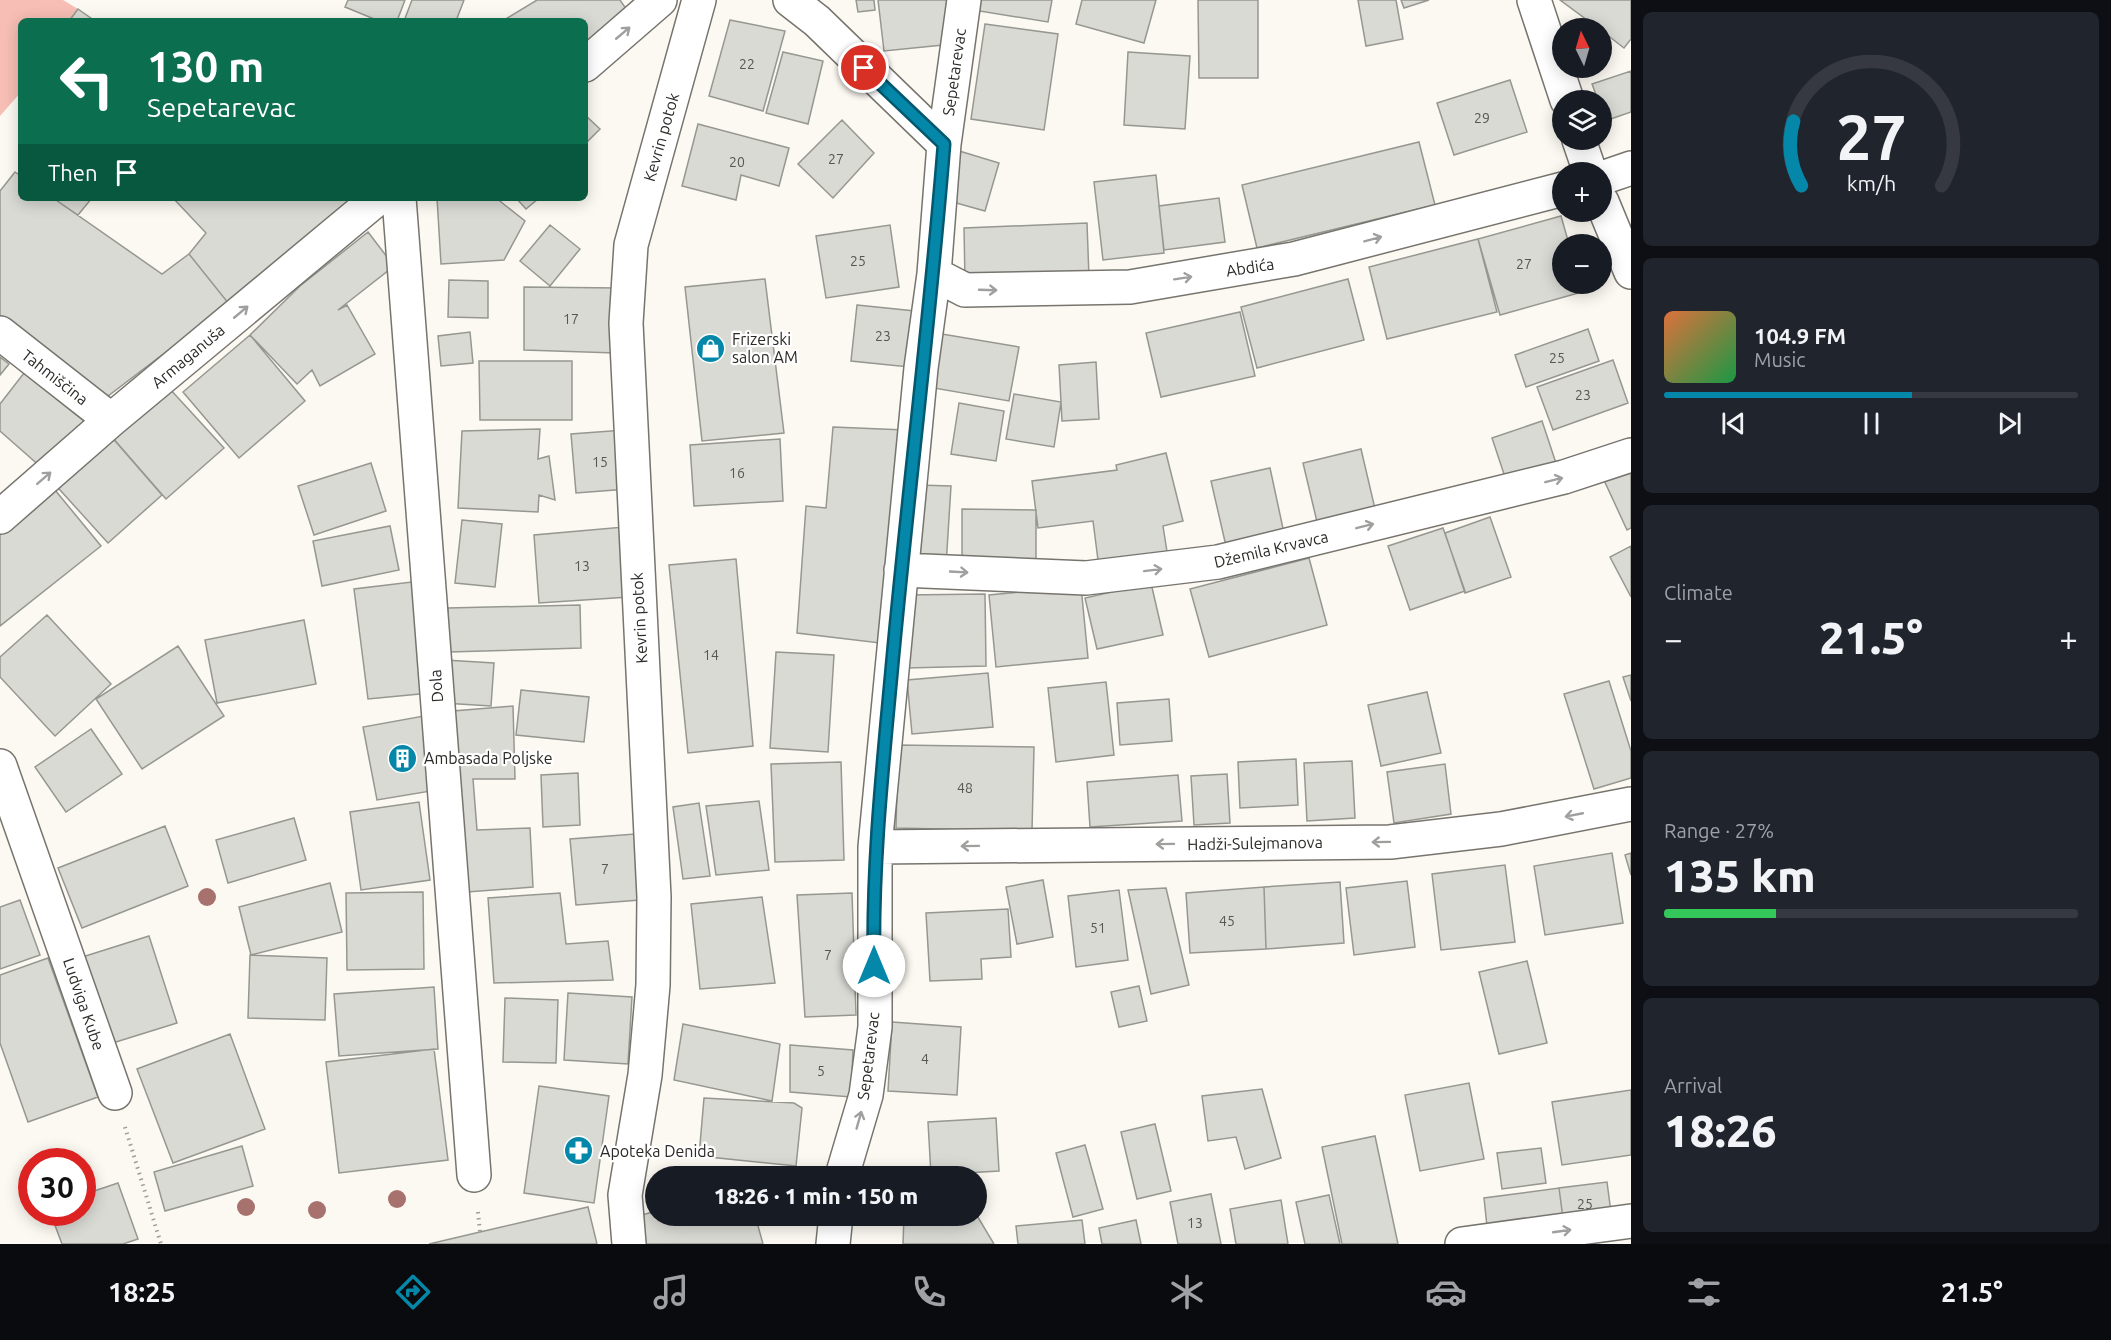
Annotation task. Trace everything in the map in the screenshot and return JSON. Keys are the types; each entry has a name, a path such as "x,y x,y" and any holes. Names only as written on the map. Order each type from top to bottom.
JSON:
{"street":[{"path":"588,62 660,0"},
{"name":"Kevrin potok","path":"629,1244 625,1195 645,1075 653,985 654,897 634,518 627,312 631,245 699,0"},
{"name":"Sepetarevac","path":"790,0 817,21 944,144"},
{"name":"Sepetarevac","path":"846,1166 866,1095 875,1027 875,847 921,368 934,274 944,144 964,0"},
{"path":"1534,0 1564,90"},
{"path":"1612,175 1631,168"},
{"name":"Abdića","path":"934,274 965,290 1130,287 1294,260 1552,192"},
{"name":"Armaganuša","path":"0,516 111,420 374,201"},
{"name":"Dola","path":"399,201 474,1174"},
{"path":"1610,222 1631,272"},
{"name":"Tahmiščina","path":"0,333 111,420"},
{"name":"Džemila Krvavca","path":"901,570 1086,578 1218,562 1563,477 1631,455"},
{"name":"Ludviga Kube","path":"0,766 115,1093"},
{"name":"Hadži-Sulejmanova","path":"875,847 1390,842 1501,829 1631,804"},
{"path":"1462,1244 1631,1221"},
{"path":"833,1244 835,1226"}],"path":[{"path":"115,1093 161,1244"}],"shaded area":[{"path":"0,0 63,0 78,9 71,18 18,18 18,95 0,116"}],"building":[{"path":"348,0 405,0 398,18 372,18 345,7"},
{"path":"412,0 464,0 457,18 405,18"},
{"path":"537,0 620,0 629,13 588,43 588,18 507,18"},
{"path":"856,0 874,0 875,10 858,12"},
{"path":"878,0 947,0 953,44 884,51"},
{"path":"969,0 1052,0 1048,22 967,9"},
{"path":"1082,0 1156,0 1144,43 1076,24"},
{"path":"1198,0 1258,0 1258,78 1199,78"},
{"path":"1358,0 1396,0 1403,39 1366,46"},
{"path":"1401,0 1429,0 1404,8"},
{"path":"1560,0 1631,0 1631,39 1624,48 1612,39 1612,18 1584,18"},
{"path":"78,9 91,18 71,18"},
{"path":"730,20 785,31 763,111 709,96"},
{"path":"985,24 1058,34 1044,130 971,119"},
{"path":"783,52 823,61 808,124 766,113"},
{"path":"1128,52 1190,56 1185,129 1124,125"},
{"path":"1631,71 1631,112 1612,119 1612,90 1594,90 1592,84"},
{"path":"1510,80 1527,132 1454,155 1437,103"},
{"path":"588,118 600,129 588,141"},
{"path":"842,120 874,153 833,198 798,164"},
{"path":"698,124 789,148 779,186 741,175 736,200 682,186"},
{"path":"1419,142 1435,205 1257,248 1242,185"},
{"path":"956,150 999,163 985,211 942,199"},
{"path":"15,172 18,174 18,201 57,201 162,274 189,254 229,304 104,399 0,319 0,191"},
{"path":"1156,175 1164,253 1103,260 1094,182"},
{"path":"1219,198 1225,242 1164,250 1159,206"},
{"path":"57,201 90,201 78,215"},
{"path":"176,201 359,201 229,304 189,254 206,233"},
{"path":"437,201 500,201 525,221 504,260 441,264"},
{"path":"519,201 535,201 526,209"},
{"path":"1552,218 1552,222 1563,222 1566,234 1552,234 1552,294 1575,294 1500,315 1478,239"},
{"path":"1087,223 1089,277 965,281 964,228"},
{"path":"550,225 580,249 550,286 520,261"},
{"path":"890,225 899,287 826,298 816,236"},
{"path":"368,232 394,266 338,310 347,305 375,354 320,386 312,370 297,384 250,335 300,286"},
{"path":"1478,239 1497,312 1387,339 1369,267"},
{"path":"765,279 784,433 702,441 685,287"},
{"path":"1348,279 1364,340 1257,368 1241,307"},
{"path":"449,280 488,281 488,318 448,317"},
{"path":"524,287 619,288 616,353 524,350"},
{"path":"857,305 915,311 909,367 851,361"},
{"path":"1240,312 1255,376 1161,397 1146,333"},
{"path":"1588,329 1599,361 1526,387 1515,355"},
{"path":"470,332 473,363 441,366 438,336"},
{"path":"930,332 1019,347 1009,401 922,386"},
{"path":"250,335 305,401 239,458 183,392"},
{"path":"0,357 9,364 0,375"},
{"path":"1613,360 1628,403 1553,430 1537,387"},
{"path":"479,361 572,361 572,420 480,420"},
{"path":"1096,362 1099,419 1062,421 1059,365"},
{"path":"24,373 84,421 42,468 0,431 0,404"},
{"path":"169,388 224,448 166,499 112,437"},
{"path":"1014,394 1061,402 1054,447 1006,439"},
{"path":"959,403 1004,411 996,461 951,454"},
{"path":"1542,421 1556,463 1506,480 1492,438"},
{"path":"833,427 905,430 880,643 797,633 806,506 826,508"},
{"path":"540,429 538,459 549,456 555,500 539,495 538,512 458,508 462,431"},
{"path":"624,430 628,489 576,493 571,434"},
{"path":"109,434 162,495 108,543 51,480"},
{"path":"780,439 783,501 694,506 690,445"},
{"path":"1361,449 1376,513 1318,526 1303,463"},
{"path":"1166,453 1183,521 1163,526 1168,558 1099,568 1093,521 1038,528 1032,481 1117,470 1116,465"},
{"path":"371,463 386,511 314,535 298,486"},
{"path":"1631,465 1631,528 1627,530 1603,478"},
{"path":"1270,468 1284,533 1226,546 1211,481"},
{"path":"918,485 951,486 946,566 913,564"},
{"path":"55,490 101,546 0,626 0,535"},
{"path":"962,509 1036,510 1036,569 962,568"},
{"path":"1490,517 1511,577 1465,593 1445,533"},
{"path":"462,520 502,524 495,587 455,583"},
{"path":"390,526 399,570 322,586 313,541"},
{"path":"624,527 629,597 539,603 534,535"},
{"path":"1443,528 1465,591 1410,610 1388,546"},
{"path":"1631,546 1631,597 1610,557"},
{"path":"1309,558 1327,625 1209,657 1190,589"},
{"path":"736,559 753,746 688,753 669,565"},
{"path":"420,581 430,693 368,699 354,589"},
{"path":"1151,583 1163,635 1097,649 1085,598"},
{"path":"1081,586 1088,658 996,667 989,595"},
{"path":"985,594 986,666 907,668 905,595"},
{"path":"580,605 581,648 449,652 448,608"},
{"path":"47,615 111,684 55,736 0,677 0,657"},
{"path":"304,620 316,684 217,703 205,640"},
{"path":"178,646 224,716 142,769 96,699"},
{"path":"776,652 834,655 828,752 770,748"},
{"path":"445,660 494,663 491,706 443,703"},
{"path":"988,673 993,727 912,734 907,680"},
{"path":"1631,675 1631,701 1623,677"},
{"path":"1609,681 1631,751 1631,778 1594,789 1564,694"},
{"path":"1106,682 1114,755 1056,762 1048,688"},
{"path":"521,690 589,697 584,742 516,735"},
{"path":"1427,692 1441,753 1381,766 1368,705"},
{"path":"1169,699 1172,741 1120,745 1117,703"},
{"path":"513,706 515,779 473,779 477,830 530,828 533,887 454,893 441,712"},
{"name":"Ambasada Poljske","path":"429,715 443,789 377,800 363,727"},
{"path":"91,729 122,774 66,812 35,767"},
{"path":"898,745 1034,747 1032,831 896,828"},
{"path":"1296,759 1298,805 1240,808 1238,762"},
{"path":"1352,761 1355,818 1307,821 1304,763"},
{"path":"841,762 844,860 775,862 771,764"},
{"path":"1445,764 1451,814 1394,823 1387,772"},
{"path":"578,773 580,825 543,827 541,775"},
{"path":"1227,774 1230,823 1194,825 1191,776"},
{"path":"1178,775 1182,821 1090,827 1087,782"},
{"path":"759,801 769,870 716,875 706,806"},
{"path":"419,802 430,880 361,890 350,812"},
{"path":"699,803 710,876 683,879 673,807"},
{"path":"294,818 306,860 228,883 216,840"},
{"path":"165,826 188,886 82,928 58,868"},
{"path":"635,834 640,900 576,905 570,839"},
{"path":"1612,853 1623,923 1545,935 1534,866"},
{"path":"1631,853 1631,875 1625,855"},
{"path":"1505,865 1515,942 1441,950 1432,874"},
{"path":"1043,880 1053,937 1017,944 1006,887"},
{"path":"1407,881 1415,947 1354,955 1346,888"},
{"path":"1340,882 1344,943 1266,949 1264,887"},
{"path":"330,883 342,932 251,955 239,907"},
{"path":"1264,887 1266,949 1190,953 1186,893"},
{"path":"1166,888 1189,985 1151,994 1128,890"},
{"path":"1119,890 1128,960 1076,967 1068,896"},
{"path":"423,892 424,969 347,970 346,893"},
{"path":"560,893 566,944 608,941 613,980 494,983 488,898"},
{"path":"852,893 856,1015 805,1017 797,895"},
{"path":"762,897 775,983 700,989 691,904"},
{"path":"20,900 40,955 0,969 0,907"},
{"path":"1008,909 1011,957 981,959 982,979 930,981 926,913"},
{"path":"149,936 177,1023 103,1046 76,959"},
{"path":"250,955 327,958 325,1020 248,1018"},
{"path":"48,958 98,1097 28,1122 0,1043 0,975"},
{"path":"1527,961 1547,1043 1499,1054 1479,972"},
{"path":"1139,986 1147,1021 1119,1027 1111,992"},
{"path":"434,987 438,1049 339,1056 334,994"},
{"path":"568,993 632,997 628,1064 564,1060"},
{"path":"505,998 558,1000 556,1063 503,1062"},
{"path":"892,1022 961,1027 957,1095 888,1091"},
{"path":"683,1024 780,1044 772,1101 674,1080"},
{"path":"230,1034 265,1129 173,1163 137,1069"},
{"path":"790,1045 853,1050 851,1097 790,1092"},
{"path":"434,1049 448,1160 339,1173 326,1062"},
{"path":"1469,1083 1484,1159 1420,1171 1405,1095"},
{"path":"539,1086 609,1096 594,1203 524,1193"},
{"path":"1262,1089 1281,1158 1245,1169 1236,1137 1208,1141 1202,1096"},
{"path":"1631,1090 1631,1155 1562,1165 1552,1102"},
{"path":"704,1098 794,1103 802,1108 796,1166 699,1156"},
{"path":"996,1118 999,1171 987,1172 987,1166 930,1166 928,1122"},
{"path":"1155,1124 1171,1191 1137,1199 1121,1132"},
{"path":"1375,1136 1398,1244 1342,1244 1322,1147"},
{"path":"1085,1145 1103,1209 1073,1217 1056,1153"},
{"path":"242,1146 253,1186 165,1211 154,1172"},
{"path":"1541,1148 1546,1183 1502,1189 1497,1153"},
{"path":"1607,1182 1612,1220 1564,1226 1559,1188"},
{"path":"118,1183 138,1239 123,1244 62,1244 55,1226 96,1226 96,1190"},
{"path":"1559,1188 1564,1226 1488,1236 1484,1198"},
{"path":"1211,1194 1221,1244 1178,1244 1170,1202"},
{"path":"1329,1195 1340,1244 1305,1244 1296,1202"},
{"path":"1281,1200 1288,1244 1236,1244 1230,1209"},
{"path":"588,1207 597,1244 429,1244 480,1232"},
{"path":"645,1214 645,1226 758,1226 763,1244 645,1244 638,1216"},
{"path":"1082,1220 1085,1244 1018,1244 1016,1226"},
{"path":"1136,1220 1141,1244 1102,1244 1099,1228"},
{"path":"904,1226 983,1226 994,1244 903,1244"}],"place":[{"name":"Frizerski salon AM","path":"711,348"},
{"name":"Ambasada Poljske","path":"403,758"},
{"name":"Apoteka Denida","path":"579,1151"}],"route":[{"path":"864,68 944,144 934,274 921,368 875,847 874,966"}]}
